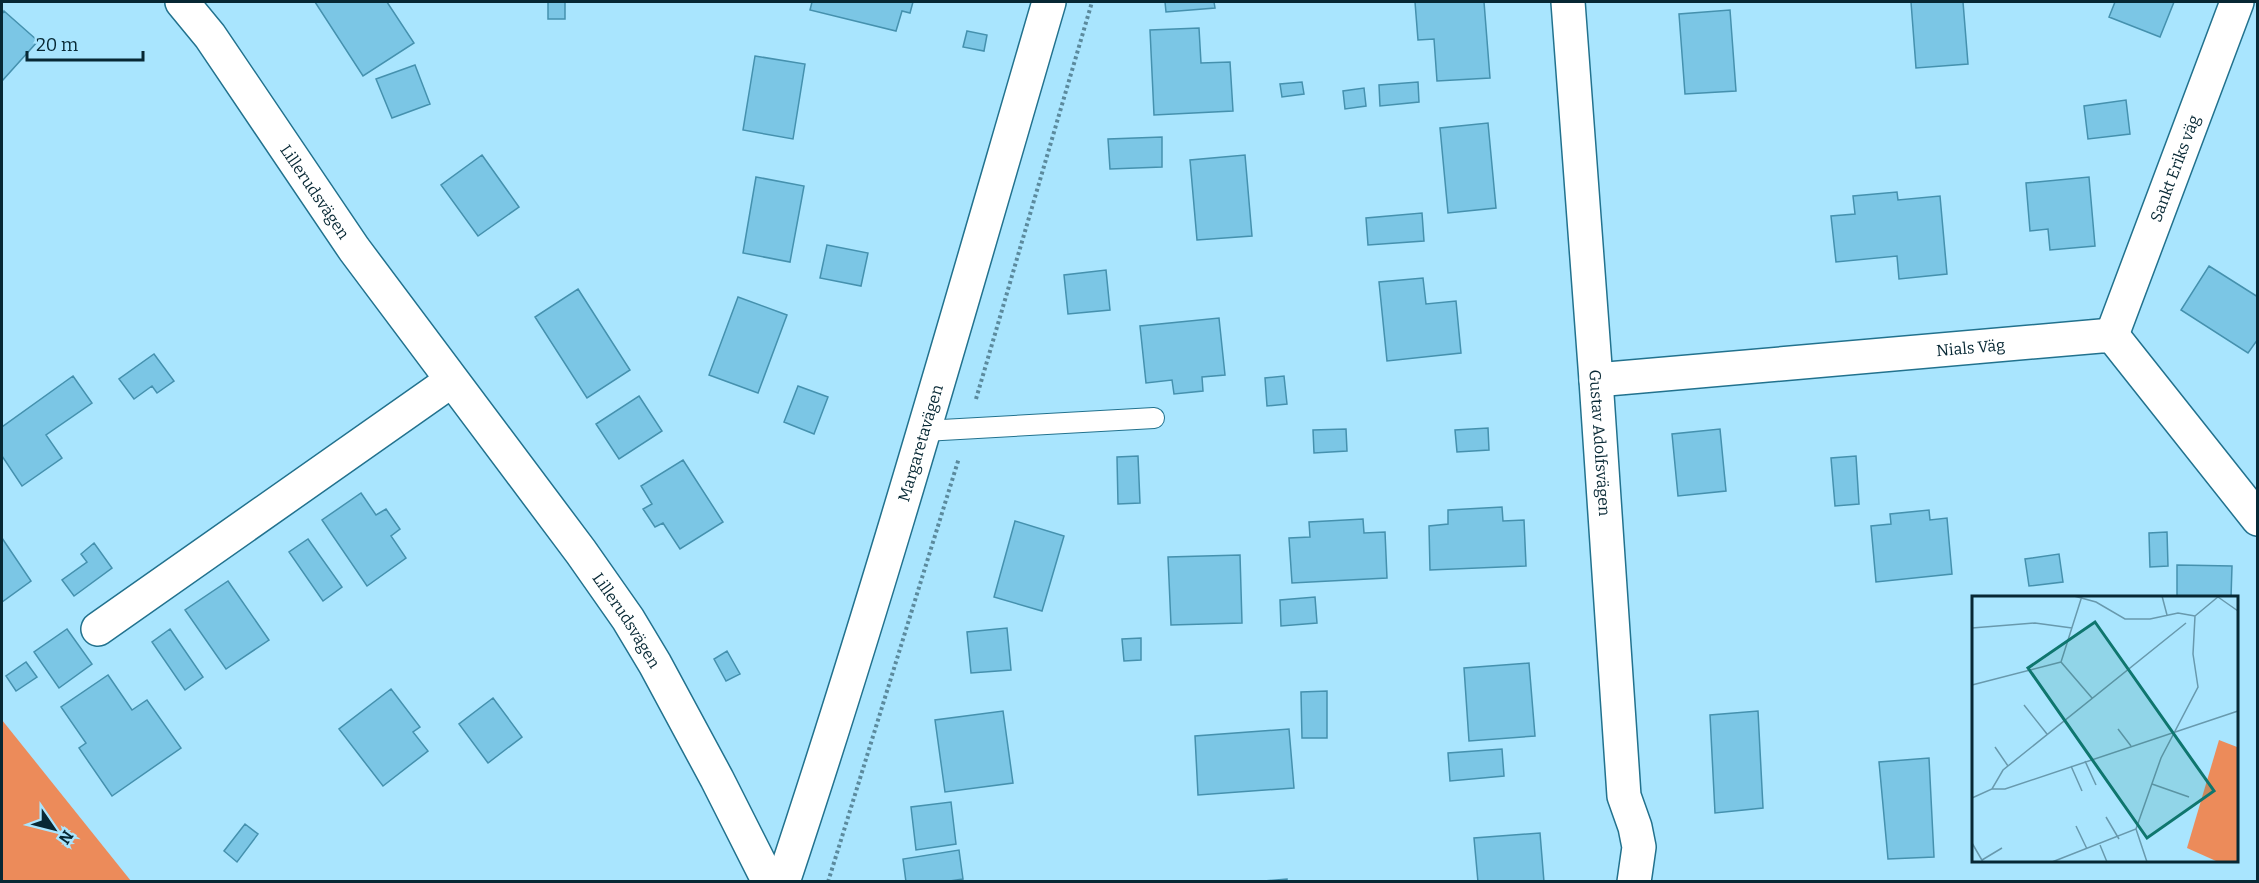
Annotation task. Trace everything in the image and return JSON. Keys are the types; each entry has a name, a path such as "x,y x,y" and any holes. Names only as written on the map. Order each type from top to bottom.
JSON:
{"street":[{"name":"Lillerudsvägen","path":"182,2 210,36 354,249 581,552 628,619 717,778 770,882"},
{"name":"Margaretavägen","path":"783,882 822,767 924,431 1049,2"},
{"name":"Gustav Adolfsvägen","path":"1568,2 1624,796 1635,827 1639,847 1634,882"},
{"name":"Sankt Eriks väg","path":"2112,335 2237,2"},
{"path":"2112,335 2258,519"},
{"name":"Nials Väg","path":"1596,380 2112,335"},
{"path":"98,629 451,381"}],"lane":[{"path":"924,431 1154,418"}],"shaded area":[{"path":"2,720 131,881 2,881"}],"building":[{"path":"315,2 387,2 414,43 363,76"},
{"path":"548,2 565,2 565,19 548,19"},
{"path":"812,2 913,2 910,13 902,11 896,31 810,10"},
{"path":"1165,2 1214,2 1215,8 1166,12"},
{"path":"1415,2 1484,2 1490,78 1437,81 1434,39 1418,40"},
{"path":"1911,2 1963,2 1968,64 1916,68"},
{"path":"2115,2 2174,2 2160,37 2109,17"},
{"path":"1730,10 1736,91 1685,94 1679,14"},
{"path":"4,11 38,41 2,81 2,14"},
{"path":"1199,28 1201,63 1230,62 1233,111 1154,115 1150,30"},
{"path":"967,31 987,35 984,51 963,47"},
{"path":"755,56 805,64 793,139 743,130"},
{"path":"415,65 430,104 392,118 376,79"},
{"path":"1302,82 1304,94 1282,97 1280,84"},
{"path":"1418,82 1419,102 1380,106 1379,85"},
{"path":"1364,88 1366,106 1345,109 1343,91"},
{"path":"2126,100 2130,134 2088,139 2084,106"},
{"path":"1488,123 1496,208 1448,213 1440,128"},
{"path":"1162,137 1162,167 1110,169 1108,139"},
{"path":"482,155 519,207 478,236 441,185"},
{"path":"1245,155 1252,236 1197,240 1190,160"},
{"path":"756,177 804,186 790,262 743,253"},
{"path":"2089,177 2095,246 2050,250 2048,229 2030,231 2026,183"},
{"path":"1897,192 1898,200 1940,196 1947,274 1899,279 1897,256 1836,262 1831,216 1855,214 1853,196"},
{"path":"1422,213 1424,241 1368,245 1366,218"},
{"path":"827,245 868,253 861,286 820,278"},
{"path":"2209,266 2258,297 2258,339 2248,353 2181,310"},
{"path":"1106,270 1110,310 1068,314 1064,275"},
{"path":"1423,278 1426,304 1456,301 1461,353 1387,361 1379,282"},
{"path":"578,289 630,370 587,398 535,317"},
{"path":"738,297 787,315 758,393 709,375"},
{"path":"1219,318 1225,375 1202,377 1203,391 1174,394 1172,380 1146,383 1140,326"},
{"path":"154,354 174,381 157,393 152,386 134,399 119,379"},
{"path":"73,376 92,403 46,435 62,458 22,486 2,456 2,427"},
{"path":"1284,376 1287,404 1267,406 1265,378"},
{"path":"798,386 828,397 814,434 784,422"},
{"path":"639,396 662,431 619,459 596,424"},
{"path":"1488,428 1489,450 1457,452 1455,430"},
{"path":"1346,429 1347,451 1314,453 1313,430"},
{"path":"1720,429 1726,491 1678,496 1672,434"},
{"path":"1138,456 1140,503 1118,504 1117,457"},
{"path":"1856,456 1859,504 1835,506 1831,458"},
{"path":"683,460 723,522 680,549 663,523 655,527 643,509 652,504 641,486"},
{"path":"361,493 376,515 386,509 400,529 391,536 406,558 367,586 322,520"},
{"path":"1502,507 1503,521 1524,520 1526,566 1430,570 1429,526 1448,524 1448,510"},
{"path":"1929,510 1930,520 1947,518 1952,574 1876,582 1871,526 1891,524 1890,514"},
{"path":"1363,519 1364,533 1385,532 1387,578 1292,583 1289,538 1310,537 1309,522"},
{"path":"1015,521 1064,536 1042,611 994,597"},
{"path":"2167,532 2168,566 2150,567 2149,533"},
{"path":"2,538 31,581 2,602"},
{"path":"308,539 342,587 323,601 289,552"},
{"path":"94,543 112,568 74,596 62,580 87,562 81,554"},
{"path":"2059,554 2063,582 2029,586 2025,559"},
{"path":"1240,555 1242,623 1171,625 1168,557"},
{"path":"2177,565 2232,566 2231,596 2177,596"},
{"path":"228,581 269,640 226,669 185,610"},
{"path":"1315,597 1317,623 1281,626 1280,600"},
{"path":"1007,628 1011,670 971,673 967,632"},
{"path":"67,629 92,664 59,688 34,652"},
{"path":"170,629 203,677 185,690 152,642"},
{"path":"1141,638 1141,660 1124,661 1122,639"},
{"path":"727,651 740,674 726,681 714,659"},
{"path":"26,662 37,677 16,691 6,676"},
{"path":"1529,663 1535,736 1469,741 1464,668"},
{"path":"108,675 132,710 147,700 181,748 112,796 79,748 86,743 61,707"},
{"path":"391,689 420,727 413,732 428,751 383,786 339,729"},
{"path":"1327,691 1327,738 1302,738 1301,692"},
{"path":"493,698 522,737 488,763 459,724"},
{"path":"1003,711 1013,783 945,792 935,720"},
{"path":"1758,711 1763,808 1715,813 1710,715"},
{"path":"1289,729 1294,788 1198,795 1195,736"},
{"path":"1502,749 1504,776 1450,781 1448,753"},
{"path":"1929,758 1934,857 1888,859 1879,762"},
{"path":"951,802 956,844 916,850 911,807"},
{"path":"245,824 258,834 237,862 224,851"},
{"path":"1540,833 1544,882 1478,882 1474,838"},
{"path":"959,850 963,879 943,882 906,882 903,859"},
{"path":"1287,879 1287,882 1253,882"}]}
